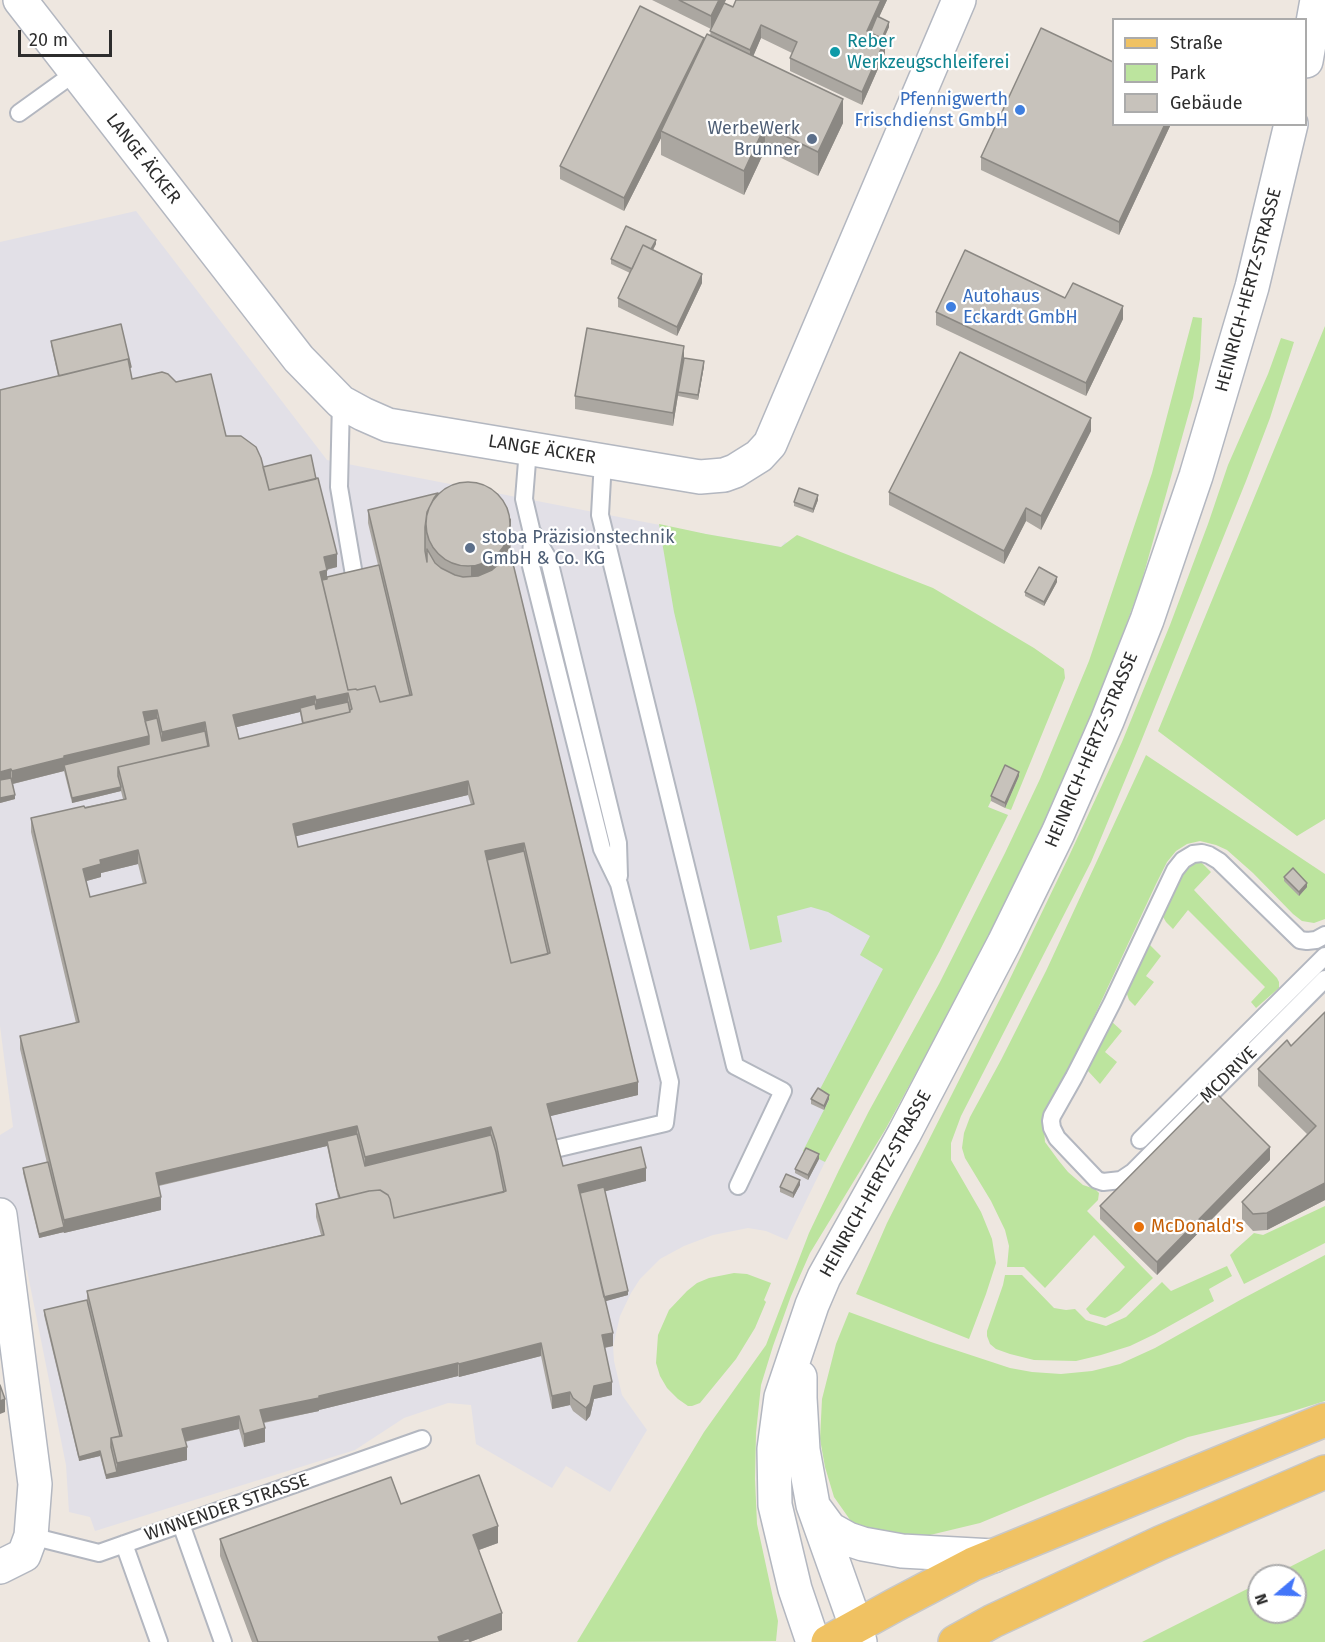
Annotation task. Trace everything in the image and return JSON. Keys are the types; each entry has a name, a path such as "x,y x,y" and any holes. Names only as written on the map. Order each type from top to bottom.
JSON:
{"main road":[{"name":"LANGE ÄCKER","path":"20,0 299,359 341,402 388,424 700,477 724,475 746,465 770,444 958,0"},
{"path":"1307,51 1317,0"},
{"name":"HEINRICH-HERTZ-STRASSE","path":"813,1642 795,1589 775,1505 774,1449 781,1397 800,1338 824,1277 904,1134 1004,943 1058,833 1107,721 1147,620 1196,476 1252,287 1291,126"},
{"path":"0,1215 3,1255 35,1484 31,1536 24,1555 0,1566"},
{"name":"HEINRICH-HERTZ-STRASSE","path":"800,1338 803,1450 813,1505 848,1637"},
{"path":"848,1637 953,1574 1325,1420"},
{"path":"955,1642 993,1621 1161,1543 1325,1472"},
{"path":"813,1505 830,1529 863,1544 902,1551 993,1556"}],"lane":[{"path":"19,113 76,72"},
{"path":"341,402 339,487 354,575"},
{"path":"519,1154 555,1149 665,1123 670,1082 619,884 602,849 531,566 532,533 524,500 528,449"},
{"path":"603,460 600,515 735,1066 783,1091 738,1186"},
{"name":"MCDRIVE","path":"1325,935 1316,940 1300,940 1219,861 1209,855 1193,854 1183,860 1175,870 1112,1003 1051,1121 1052,1128 1058,1138 1097,1180 1103,1182 1121,1180 1133,1172 1325,979"},
{"path":"1140,1140 1325,956"},
{"name":"WINNENDER STRASSE","path":"31,1536 99,1553 422,1439"},
{"path":"181,1524 223,1642"},
{"path":"124,1544 159,1642"}],"shaded area":[{"path":"136,211 327,460 706,534 781,547 785,542 927,598 1005,770 988,807 1008,815 939,952 825,1162 787,1240 766,1231 748,1228 713,1235 684,1246 660,1259 640,1279 631,1293 620,1316 613,1346 614,1361 622,1395 647,1430 610,1492 566,1466 552,1488 476,1444 471,1405 448,1403 404,1418 355,1450 95,1531 90,1517 69,1512 66,1465 27,1270 0,1280 0,1135 13,1127 0,1026 0,242"}],"green space":[{"path":"1193,317 1202,318 1200,359 1193,398 1141,584 1097,705 1039,838 960,992 885,1130 810,1253 773,1346 761,1385 756,1433 755,1479 757,1524 778,1621 776,1641 577,1642 704,1432 766,1345 809,1233 839,1170 939,984 1040,779 1089,661 1152,473"},
{"path":"1325,326 1325,819 1297,836 1158,731"},
{"path":"1281,338 1294,342 1270,418 1140,744 1091,862 961,1116 951,1143 951,1160 981,1212 992,1239 996,1263 969,1339 856,1294 887,1223 1006,987 1122,742 1170,625 1228,465 1268,374"},
{"path":"659,524 781,547 797,535 933,588 1034,648 1064,669 1065,678 1011,810 1005,808 1019,776 1006,770 988,807 1008,815 939,952 825,1162 803,1151 829,1100 818,1093 883,969 860,955 870,936 828,912 811,907 777,916 782,942 750,950 674,612"},
{"path":"1146,755 1325,874 1325,919 1314,923 1302,921 1227,850 1216,845 1200,841 1187,844 1176,851 1167,862 1050,1111 1044,1129 1045,1142 1068,1172 1083,1185 1099,1193 1098,1200 1087,1211 1153,1278 1119,1311 1105,1318 1090,1314 1086,1309 1125,1267 1094,1235 1045,1288 1024,1267 1007,1267 1009,1246 1005,1230 991,1201 965,1158 962,1148 964,1133 970,1117 1046,971"},
{"path":"1195,860 1211,872 1194,890 1279,982 1279,988 1256,1008 1251,1002 1265,987 1188,910 1173,929 1162,915 1182,869"},
{"path":"1149,944 1161,956 1146,976 1154,982 1135,1006 1129,1000 1126,991"},
{"path":"1111,1021 1122,1031 1105,1052 1117,1062 1100,1084 1088,1071 1086,1065"},
{"path":"1325,1206 1325,1243 1244,1284 1230,1255 1235,1250 1254,1233 1263,1235"},
{"path":"1325,1255 1325,1401 1287,1413 1188,1437 980,1523 930,1535 877,1535 853,1524 834,1497 820,1439 822,1399 836,1344 849,1312 1010,1368 1061,1374 1092,1371 1120,1364 1155,1348"},
{"path":"1227,1266 1232,1276 1209,1289 1214,1301 1130,1346 1101,1355 1076,1361 1034,1360 996,1349 990,1344 987,1336 1005,1275 1022,1275 1054,1308 1075,1309 1086,1320 1106,1326 1126,1317 1162,1282 1171,1291"},
{"path":"734,1273 747,1274 771,1283 764,1300 766,1302 755,1328 736,1359 700,1403 688,1406 667,1388 660,1376 656,1363 658,1335 669,1310 687,1291 697,1283 709,1278"},
{"path":"1325,1549 1325,1642 1142,1642 1247,1589 1247,1624 1307,1624 1307,1564 1296,1564"}],"building":[{"path":"679,0 719,0 711,16"},
{"name":"Reber Werkzeugschleiferei","path":"736,0 881,0 867,31 885,40 862,92 790,58 797,42 761,25 750,50 710,31 724,3 733,7"},
{"path":"640,6 704,38 624,198 560,166"},
{"path":"877,16 889,22 882,38 870,33"},
{"path":"1041,28 1112,62 1112,126 1164,126 1119,222 981,157"},
{"path":"707,34 843,99 818,152 765,126 744,171 661,131"},
{"path":"626,226 656,240 651,249 643,245 632,269 611,259"},
{"path":"643,245 702,274 677,327 618,298"},
{"path":"965,250 1065,298 1073,283 1123,306 1086,383 936,312"},
{"path":"121,324 130,368 128,359 59,376 51,341"},
{"path":"587,328 684,346 673,413 575,396"},
{"path":"960,352 1091,418 1041,516 1026,508 1004,551 889,492"},
{"path":"684,358 704,361 698,395 678,392"},
{"path":"128,359 132,379 162,372 168,374 176,382 211,374 226,436 241,436 256,447 269,490 318,478 337,554 324,557 327,570 320,572 348,690 375,686 380,702 412,695 368,510 438,493 427,512 425,551 427,562 427,549 435,563 455,575 478,576 492,570 499,564 509,547 638,1082 547,1104 563,1166 641,1147 646,1168 578,1185 613,1333 602,1335 612,1382 594,1386 590,1403 586,1408 573,1398 570,1392 552,1396 541,1343 319,1396 319,1398 260,1410 265,1428 244,1434 239,1416 182,1429 187,1447 117,1463 111,1438 122,1436 87,1291 324,1235 316,1204 369,1191 380,1190 388,1195 394,1218 506,1191 491,1127 365,1157 357,1126 156,1173 161,1197 64,1220 20,1036 79,1022 31,818 126,799 118,767 209,746 205,722 162,732 157,710 143,712 149,736 12,771 11,769 0,772 0,390","holes":["348,693 352,709 350,712 239,739 233,715 315,696 316,700","468,781 474,804 298,847 293,824","524,843 550,953 511,963 485,851","138,850 146,883 90,897 83,869 101,864 100,860"]},
{"path":"311,455 316,479 269,490 263,467"},
{"path":"460,482 476,482 492,489 503,500 510,516 507,540 498,554 476,566 460,566 444,559 433,548 426,532 426,516 433,500 444,489"},
{"path":"799,488 818,495 813,509 794,502"},
{"path":"379,565 410,695 380,702 375,686 348,690 322,580"},
{"path":"1039,567 1057,577 1044,602 1025,592"},
{"path":"348,702 350,712 303,723 300,708 315,704 316,709"},
{"path":"157,718 162,741 205,731 208,746 118,767 121,787 72,798 64,765 149,744 145,721"},
{"path":"1005,765 1019,772 1005,803 991,796"},
{"path":"11,778 15,795 0,798 0,780"},
{"path":"524,851 548,954 511,963 487,860"},
{"path":"1293,868 1307,883 1299,892 1284,877"},
{"path":"1325,1012 1325,1183 1267,1213 1253,1214 1242,1202 1316,1126 1258,1069 1287,1040 1291,1046"},
{"path":"818,1088 829,1095 824,1106 811,1099"},
{"path":"1214,1091 1270,1147 1157,1262 1100,1206"},
{"path":"357,1134 365,1166 491,1135 504,1192 394,1218 388,1195 380,1190 340,1198 327,1141"},
{"path":"806,1148 819,1154 808,1175 795,1169"},
{"path":"48,1162 64,1227 39,1234 23,1168"},
{"path":"786,1174 800,1180 793,1193 780,1187"},
{"path":"604,1187 628,1291 604,1297 580,1193"},
{"path":"87,1300 120,1436 111,1438 117,1472 106,1475 100,1451 79,1457 44,1310"},
{"path":"0,1385 5,1399 0,1401"},
{"path":"479,1475 498,1526 473,1535 502,1613 438,1637 440,1642 258,1642 220,1539 391,1477 401,1504"},
{"path":"469,1638 470,1642 458,1642"}],"place":[{"name":"Reber Werkzeugschleiferei","path":"835,52"},
{"name":"Pfennigwerth Frischdienst GmbH","path":"1020,110"},
{"name":"WerbeWerk Brunner","path":"812,139"},
{"name":"Autohaus Eckardt GmbH","path":"951,307"},
{"name":"stoba Präzisionstechnik GmbH & Co. KG","path":"470,548"},
{"name":"McDonald's","path":"1139,1227"}]}
